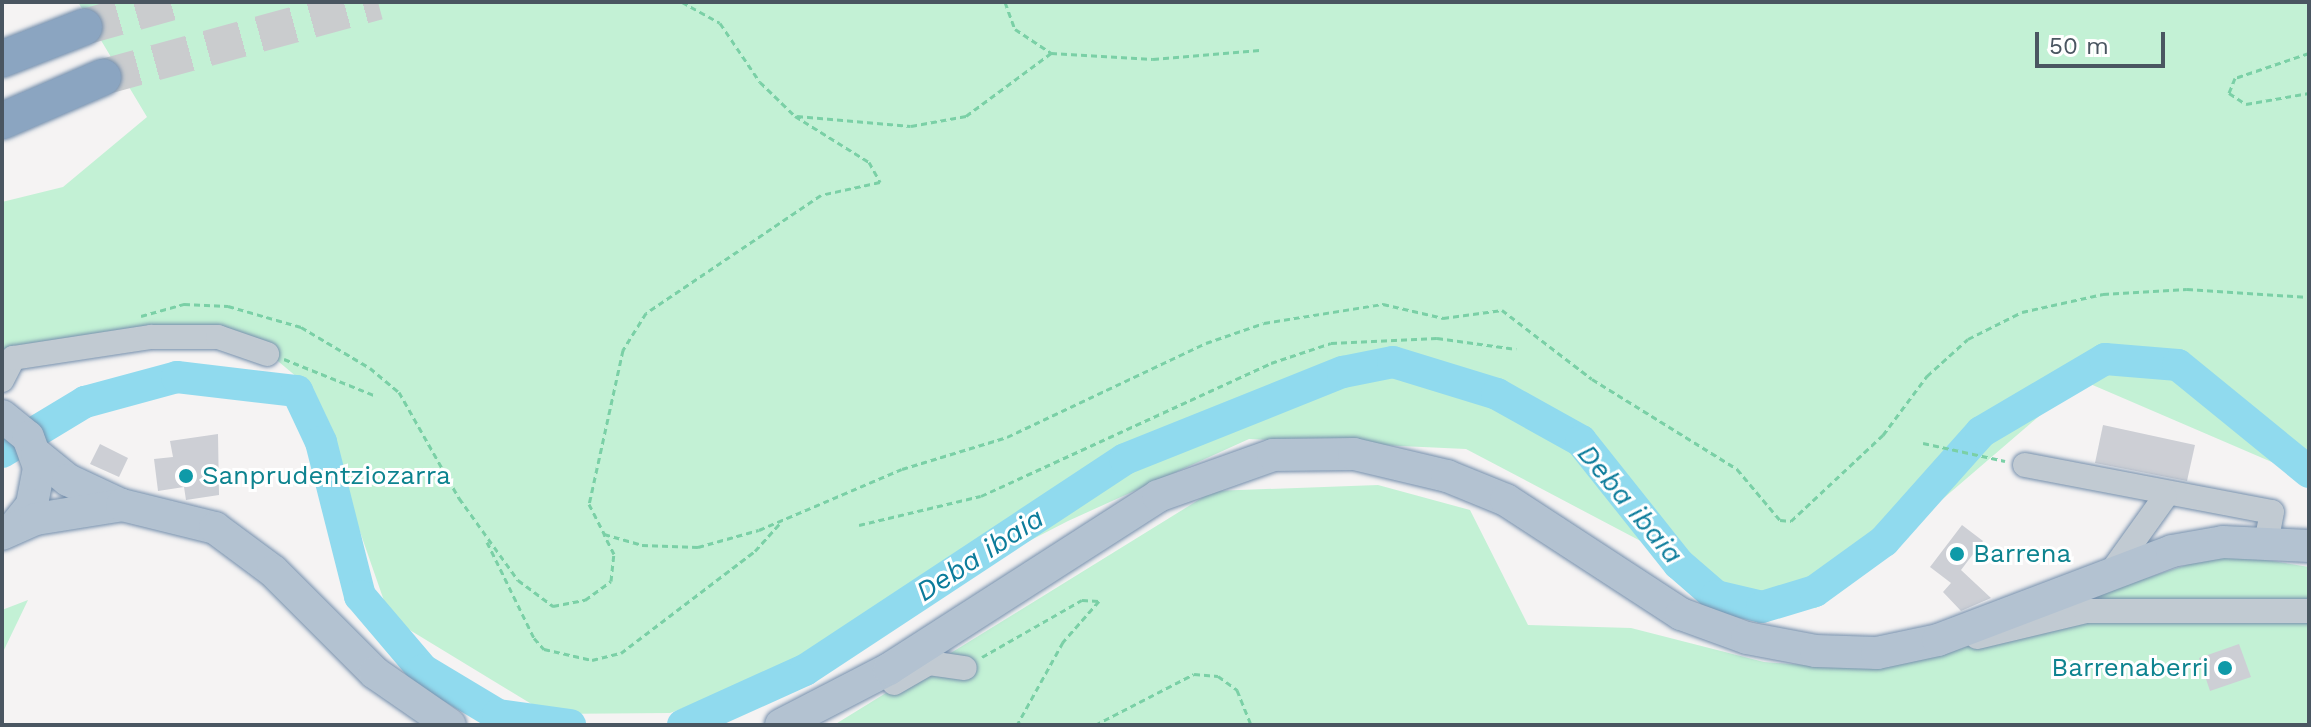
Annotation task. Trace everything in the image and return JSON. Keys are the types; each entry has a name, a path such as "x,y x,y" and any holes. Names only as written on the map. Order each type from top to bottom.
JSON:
{"highway":[{"path":"18,52 84,27"},
{"path":"2,121 103,77"}],"main road":[{"path":"8,419 37,455 68,480 122,505 184,516 243,546 375,673 450,725"},
{"path":"781,725 967,620 1158,496 1273,455 1328,453 1409,465 1506,500 1642,593 1747,638 1877,653 1964,632 2112,571 2223,542 2309,546"},
{"path":"9,530 37,493 37,455"},
{"path":"9,530 122,505"}],"lane":[{"path":"2,380 13,358 151,337 218,337 267,354"},
{"path":"2025,465 2165,497 2272,512 2266,543"},
{"path":"2112,571 2165,497"},
{"path":"1964,632 1980,638 2086,611 2309,611"},
{"path":"813,709 833,711 929,663 965,668 959,650 967,620"}],"path":[{"path":"483,535 535,597 567,606 611,581 614,554 589,504 623,350 646,313 821,195 880,182 869,162 795,116 720,23 682,2"},
{"path":"1005,2 1015,29 1051,53 1153,59 1260,50"},
{"path":"795,116 911,126 966,116 1051,53"},
{"path":"2309,53 2235,78 2229,93 2246,104 2309,93"},
{"path":"604,534 698,547 782,520 902,469 1007,437 1206,343 1264,323 1383,304 1443,318 1502,310 1592,379 1737,469 1780,520 1791,521 1883,435 1927,376 1968,339 2022,312 2103,294 2187,289 2309,297"},
{"path":"134,319 184,304 228,306 301,327 370,368 399,392 483,535 534,638 544,649 592,660 621,653 755,551 782,520"},
{"path":"859,525 981,496 1271,363 1331,343 1437,338 1516,349"},
{"path":"267,354 374,395"},
{"path":"1923,443 2025,465"},
{"path":"965,668 1082,600 1099,601 1063,642 1017,725"},
{"path":"1095,725 1194,674 1218,676 1237,690 1251,725"}],"green space":[{"path":"78,2 2309,2 2309,478 2081,380 1816,608 1726,586 1466,449 1249,439 1068,521 756,681 670,713 548,714 390,618 310,388 247,335 2,367 2,202 63,187 147,117"},
{"path":"1378,485 1470,510 1528,625 1631,628 1764,662 1818,666 2042,612 2223,553 2309,567 2309,725 834,725 1213,491"},
{"path":"28,600 2,654 2,610"}],"building":[{"path":"2103,425 2195,445 2187,481 2095,463"},
{"name":"Sanprudentziozarra","path":"218,434 219,495 186,500 184,487 158,491 154,459 173,457 170,441"},
{"path":"100,444 128,458 119,477 90,464"},
{"path":"1962,525 1983,541 1961,570 1991,598 1961,611 1943,592 1951,583 1930,567"},
{"name":"Barrenaberri","path":"2239,644 2251,677 2210,691 2199,658"}],"waterway":[{"name":"Deba ibaia","path":"683,725 805,670 1125,459 1343,372 1393,362 1497,394 1581,441 1679,564 1716,596 1762,607 1815,591 1884,541 1981,432 2105,359 2178,365 2309,472"},
{"name":"Deba ibaia","path":"2,452 85,402 177,377 297,391 321,442 360,596 423,670 498,715 570,725"}],"tunnel":[{"path":"84,27 173,2"},
{"path":"103,77 378,2"}],"place":[{"name":"Sanprudentziozarra","path":"186,476"},
{"name":"Barrena","path":"1957,554"},
{"name":"Barrenaberri","path":"2225,668"}]}
